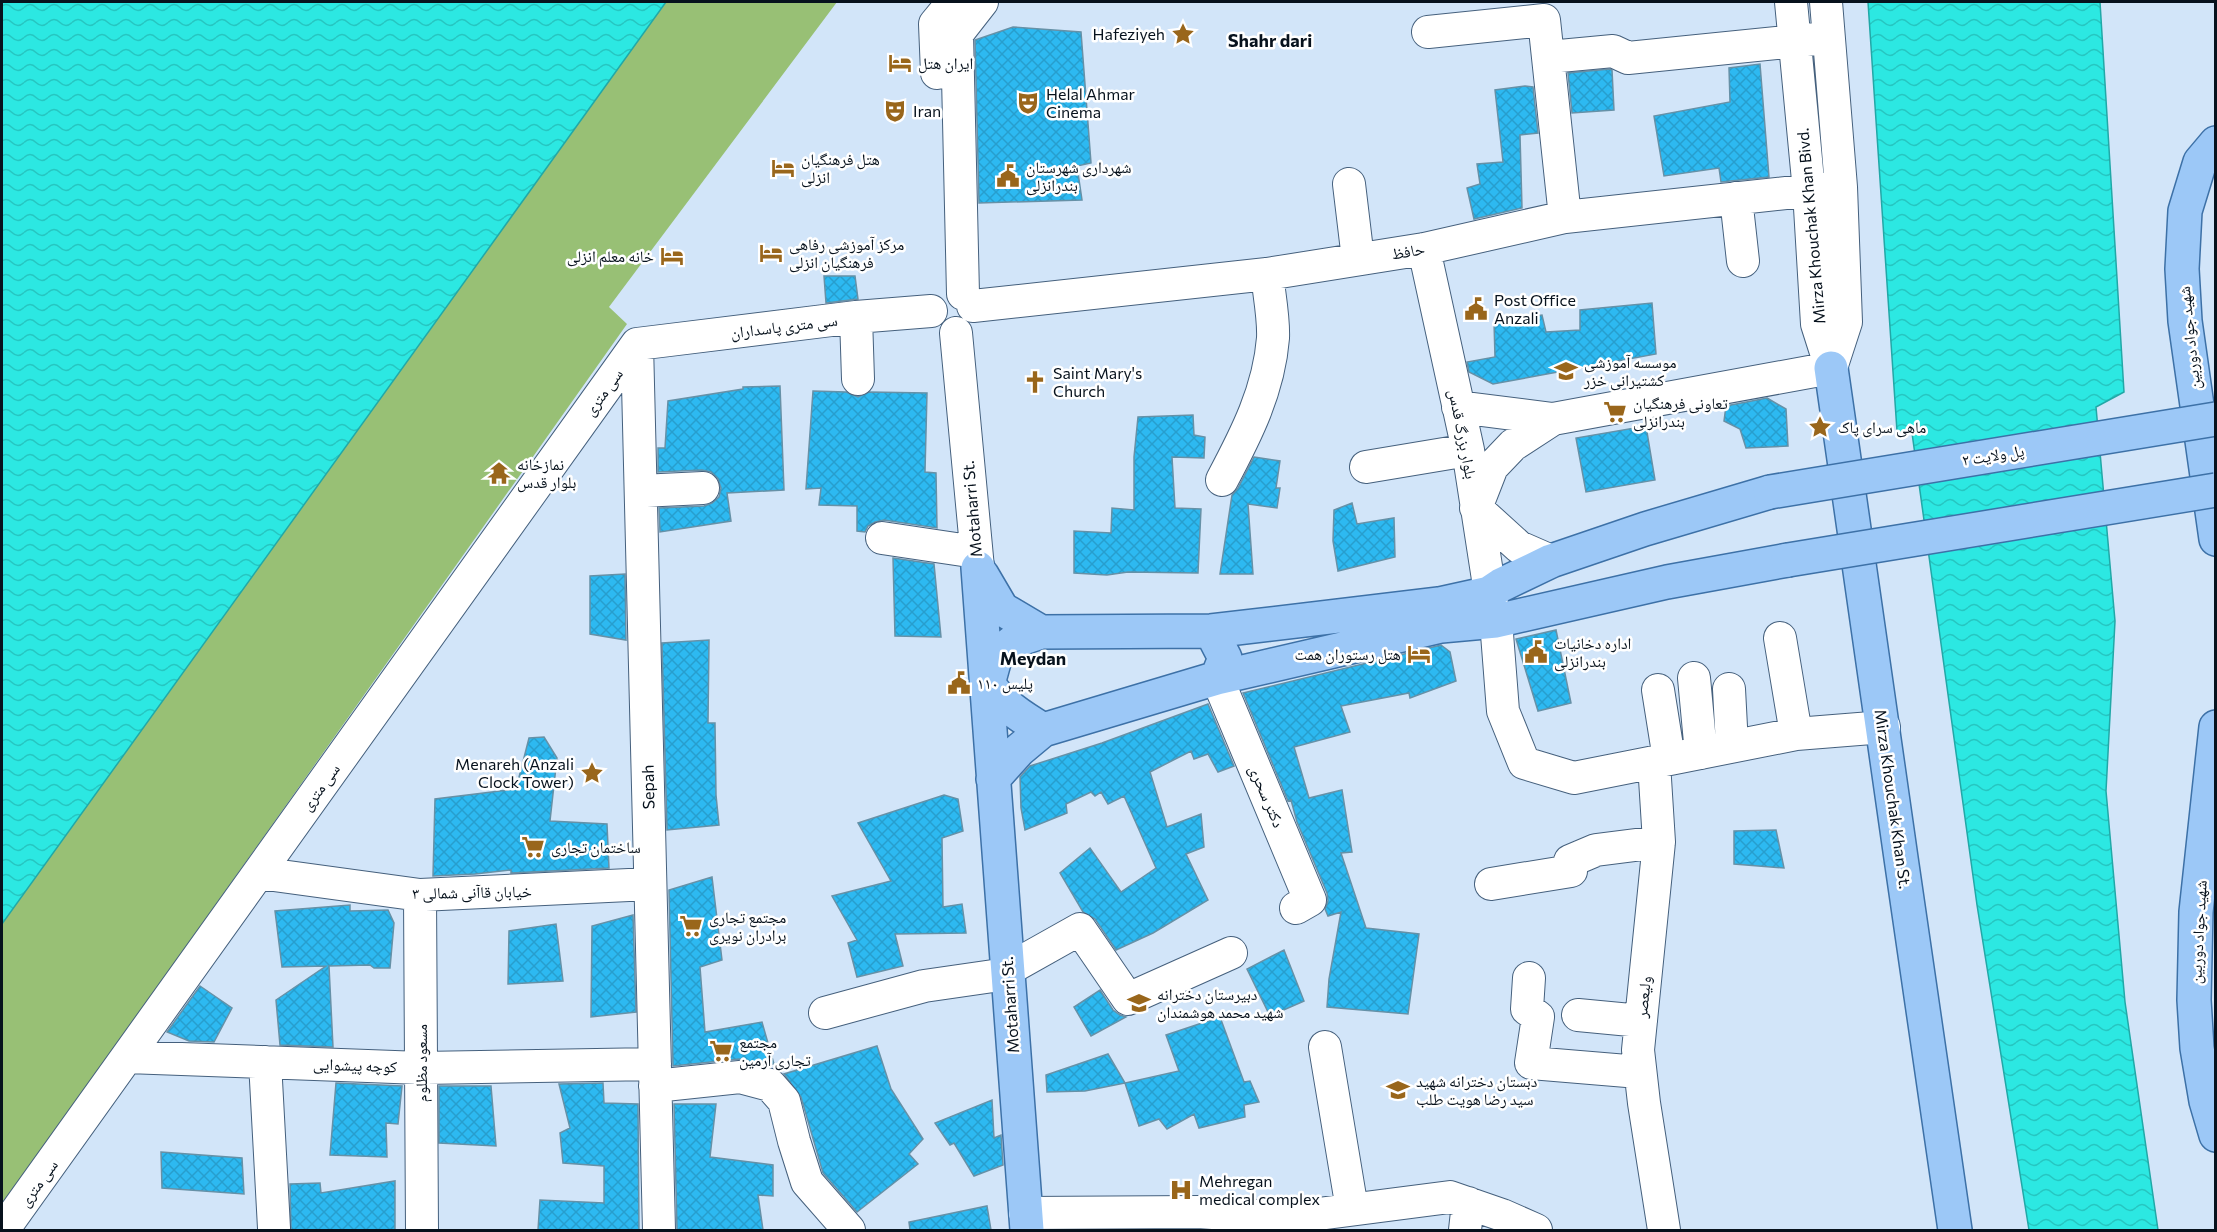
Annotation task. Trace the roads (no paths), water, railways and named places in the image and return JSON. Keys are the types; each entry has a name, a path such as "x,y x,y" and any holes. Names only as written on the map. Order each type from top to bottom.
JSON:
{"main road":[{"name":"شهید جواد دوربین","path":"2216,143 2200,162 2185,211 2182,269 2185,321 2216,539"},
{"name":"Mirza Khouchak Khan St.","path":"1831,368 1955,1230"},
{"name":"پل ولایت ۲","path":"1493,612 1551,561 1645,529 1770,492 2216,419"},
{"path":"993,778 1019,750 1043,730 1217,678 1493,612 1788,560 2216,490"},
{"path":"977,560 1002,609 1041,632"},
{"name":"Motaharri St.","path":"977,560 988,684 1026,1222"},
{"path":"1043,730 1016,714 1000,701 988,684 996,655 1014,641 1041,632 1211,630 1439,604 1493,612"},
{"path":"1211,630 1225,657 1217,678"},
{"name":"شهید جواد دوربین","path":"2214,1123 2197,1048 2194,1000 2196,912 2208,872 2216,727"}],"street":[{"path":"953,2 935,24 953,301"},
{"path":"953,301 957,34 982,2"},
{"name":"Mirza Khouchak Khan Bivd.","path":"1791,2 1809,191 1817,324 1831,368"},
{"name":"Mirza Khouchak Khan Bivd.","path":"1826,2 1841,187 1846,322 1831,368"},
{"path":"1428,32 1544,20 1550,57 1565,217"},
{"path":"1550,57 1613,51 1628,58 1829,37"},
{"path":"1348,184 1358,259"},
{"name":"حافظ","path":"953,301 1266,274 1424,249 1565,217 1841,187"},
{"path":"1736,198 1743,261"},
{"name":"بلوار بزرگ قدس","path":"1424,249 1468,450 1493,612 1503,711 1524,763 1574,778 1661,761"},
{"path":"1222,480 1243,441 1264,392 1273,336 1266,274"},
{"name":"سی متری پاسداران","path":"637,344 856,317 953,301"},
{"name":"Motaharri St.","path":"953,301 933,320 938,328 947,333 956,333 977,560"},
{"path":"856,317 858,379"},
{"name":"Sepah","path":"637,344 659,1230"},
{"name":"سی متری","path":"3,1230 637,344"},
{"path":"1458,407 1553,419 1831,368"},
{"path":"1551,561 1519,547 1476,508 1492,467 1513,445 1553,419"},
{"path":"1366,467 1468,450"},
{"path":"641,491 703,488"},
{"path":"882,538 977,560"},
{"path":"1780,638 1796,734"},
{"name":"دکتر سحری","path":"1217,678 1310,900 1296,908"},
{"path":"1694,678 1701,753"},
{"name":"ولیعصر","path":"1658,690 1661,761 1659,842 1638,1050 1639,1072 1664,1230"},
{"path":"1729,690 1732,746"},
{"path":"1661,761 1796,734 1884,727"},
{"path":"1491,884 1571,872 1570,861 1596,850 1659,842"},
{"name":"خیابان قاآنی شمالی ۳","path":"259,873 420,896 650,884"},
{"name":"مسعود مظلوم","path":"420,896 422,1230"},
{"path":"825,1013 924,986 1007,972 1080,929 1128,999 1232,953"},
{"path":"1529,978 1527,1009 1538,1017 1531,1063 1639,1072"},
{"path":"1578,1015 1641,1021"},
{"path":"1324,1047 1352,1209"},
{"name":"کوچه پیشوایی","path":"127,1058 740,1077 770,1085 784,1101 807,1182 849,1230"},
{"path":"265,1062 274,1228"},
{"path":"1026,1222 1198,1212 1287,1218 1450,1197 1466,1217 1502,1215 1536,1230"}],"water":[{"path":"2,2 666,2 2,924"},
{"path":"1868,2 2100,2 2124,392 2096,407 2115,621 2106,791 2125,1002 2158,1230 2029,1230 1977,905 1912,433 1897,431"}],"place":[{"name":"Hafeziyeh","path":"1183,34"},
{"name":"ایران هتل","path":"900,63"},
{"name":"Helal Ahmar Cinema","path":"1028,103"},
{"name":"Iran","path":"895,111"},
{"name":"هتل فرهنگیان انزلی","path":"783,168"},
{"name":"شهرداری شهرستان بندرانزلی","path":"1008,176"},
{"name":"مرکز آموزشی رفاهی فرهنگیان انزلی","path":"771,253"},
{"name":"خانه معلم انزلی","path":"672,256"},
{"name":"Post Office Anzali","path":"1476,309"},
{"name":"موسسه آموزشی کشتیرانی خزر","path":"1566,371"},
{"name":"Saint Mary's Church","path":"1035,382"},
{"name":"تعاونی فرهنگیان بندرانزلی","path":"1615,412"},
{"name":"ماهی سرای پاک","path":"1820,427"},
{"name":"نمازخانه بلوار قدس","path":"499,473"},
{"name":"اداره دخانیات بندرانزلی","path":"1536,652"},
{"name":"هتل رستوران همت","path":"1419,654"},
{"name":"پلیس ۱۱۰","path":"959,683"},
{"name":"Menareh (Anzali Clock Tower)","path":"592,773"},
{"name":"ساختمان تجاری","path":"533,847"},
{"name":"مجتمع تجاری برادران نویری","path":"691,926"},
{"name":"دبیرستان دخترانه شهید محمد هوشمندان","path":"1139,1003"},
{"name":"مجتمع تجاری آرمین","path":"721,1051"},
{"name":"دبستان دخترانه شهید سید رضا هویت طلب","path":"1398,1090"},
{"name":"Mehregan medical complex","path":"1181,1190"}],"district":[{"name":"Shahr dari","path":"1270,41"},
{"name":"Meydan","path":"1033,659"}]}
